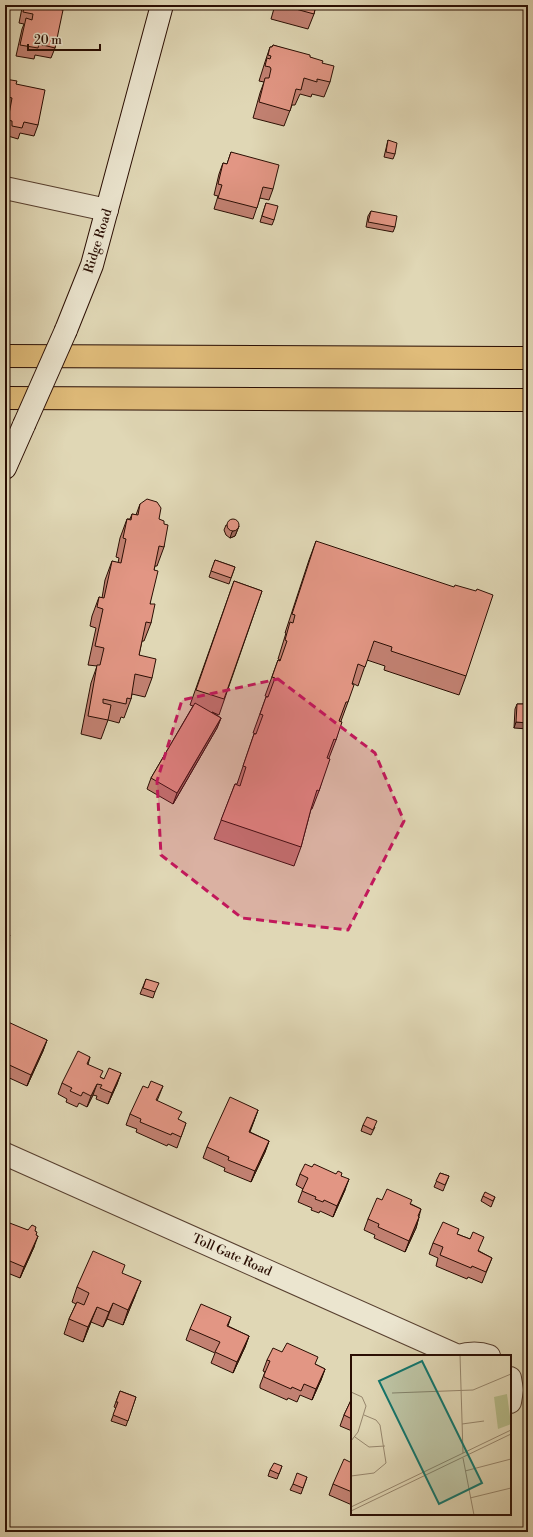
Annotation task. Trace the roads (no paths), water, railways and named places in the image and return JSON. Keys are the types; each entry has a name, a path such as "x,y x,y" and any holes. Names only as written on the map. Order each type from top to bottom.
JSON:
{"highway":[{"path":"5,356 528,358"},
{"path":"5,398 528,400"}],"street":[{"name":"Ridge Road","path":"5,468 66,330 88,274 107,210 162,5"},
{"path":"5,188 107,210"},
{"name":"Toll Gate Road","path":"5,1154 456,1355"},
{"name":"Toll Gate Road","path":"462,1355 470,1353 486,1355"},
{"path":"511,1384 511,1396"}]}
